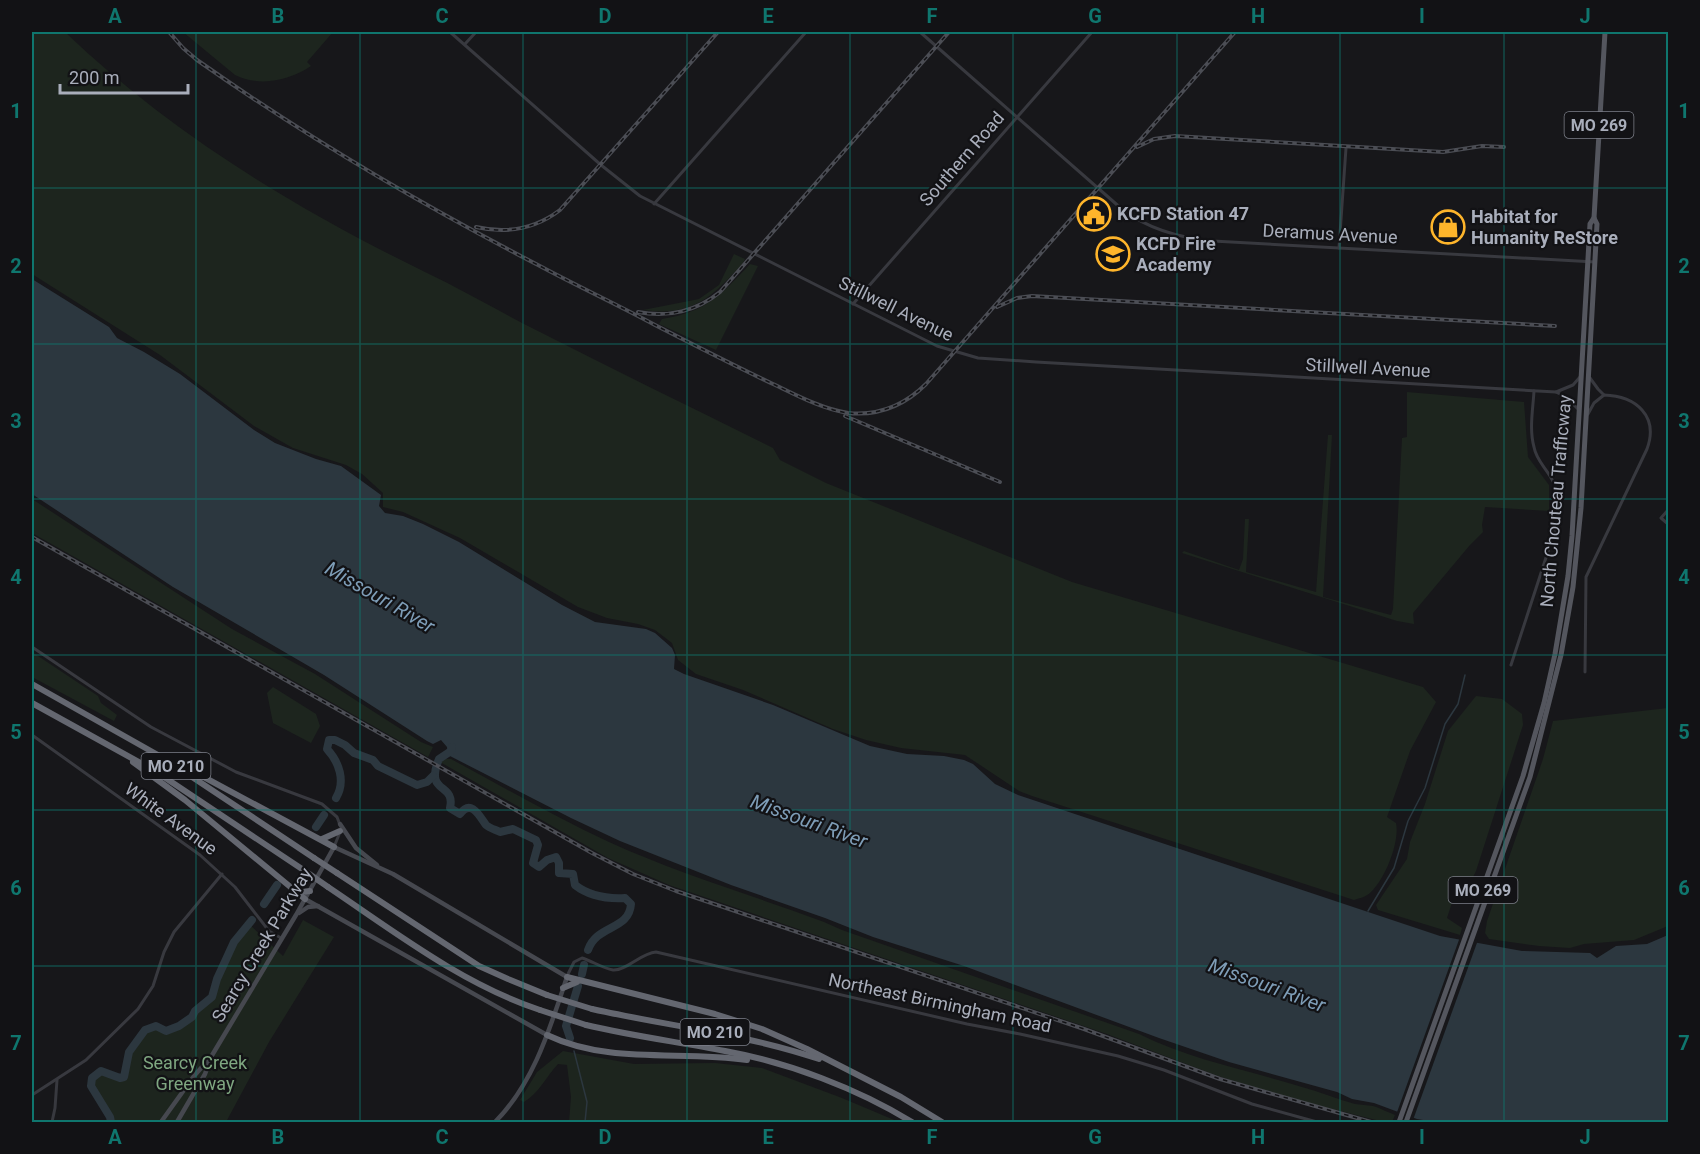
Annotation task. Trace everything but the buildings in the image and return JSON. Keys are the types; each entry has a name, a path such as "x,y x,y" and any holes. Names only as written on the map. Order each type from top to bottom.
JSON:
{"highway":[{"name":"MO 210","path":"32,684 165,759 479,966 508,980 592,1009 645,1021 762,1041 837,1065 901,1097 942,1122"},
{"name":"MO 210","path":"32,703 175,784 441,962 488,988 540,1010 586,1025 614,1032 727,1051 778,1064 861,1094 912,1122"},
{"path":"108,744 185,800 305,899"},
{"path":"165,759 180,763 334,847"},
{"path":"322,839 331,837 340,828"},
{"path":"293,890 310,891"},
{"path":"567,977 744,1023 798,1045 837,1065"},
{"path":"563,988 573,982 581,981"},
{"path":"547,1035 574,1045 619,1054 664,1057 723,1056 778,1064"}],"main road":[{"name":"North Chouteau Trafficway","path":"1406,1122 1530,777 1558,654 1576,552 1590,377 1597,224 1594,218 1605,32"},
{"name":"North Chouteau Trafficway","path":"1399,1122 1523,776 1558,654 1572,536 1590,224 1594,218"},
{"path":"340,828 356,848 382,868"},
{"path":"334,847 382,868 567,977 547,1035 527,1079 508,1108 495,1122"},
{"name":"Searcy Creek Parkway","path":"177,1122 205,1074 211,1057 334,847"},
{"path":"305,899 547,1035"},
{"path":"296,915 304,909 318,906"},
{"name":"Searcy Creek Parkway","path":"161,1122 194,1076 211,1057"}],"street":[{"name":"Stillwell Avenue","path":"450,32 629,189 654,204 937,346 978,358 1556,392"},
{"path":"465,44 476,32"},
{"path":"654,204 806,32"},
{"name":"Deramus Avenue","path":"920,32 1123,210 1158,229 1202,240 1595,262"},
{"name":"Southern Road","path":"853,304 1092,32"},
{"path":"1339,248 1346,148"},
{"path":"1556,392 1573,385 1580,377"},
{"path":"1590,377 1604,395"},
{"name":"North Chouteau Trafficway","path":"1511,665 1559,511 1555,486 1538,459 1534,448 1532,432 1534,391"},
{"path":"1556,392 1572,402 1578,410"},
{"name":"North Chouteau Trafficway","path":"1585,672 1586,577 1647,449 1650,434 1648,420 1632,401 1618,396 1604,395 1594,403 1586,416"},
{"path":"1668,510 1661,518 1668,524"},
{"path":"32,647 152,727 236,772 322,804 337,817 340,828 334,847"},
{"name":"White Avenue","path":"32,735 183,842 222,874 269,931 281,938"},
{"path":"32,1095 86,1060 138,1009 153,986 164,952 174,932 222,874"},
{"name":"Northeast Birmingham Road","path":"567,977 574,962 582,958 618,970 642,955 656,952 1118,1056 1164,1070 1252,1104 1317,1122"},
{"path":"52,1122 57,1080"}],"green space":[{"path":"32,32 65,32 147,103 191,135 282,195 329,222 567,346 773,448 780,460 826,483 1072,582 1423,687 1436,702 1410,751 1387,817 1396,823 1396,840 1390,860 1376,886 1369,894 1354,900 1032,796 1019,791 965,755 901,748 866,740 833,729 743,690 696,674 678,660 672,643 655,630 607,618 578,607 460,538 403,512 383,507 383,493 362,474 346,465 293,448 254,426 160,355 32,274"},
{"path":"183,32 333,32 307,62 311,66 283,79 254,81 235,75"},
{"path":"734,254 745,259 743,263 721,286 700,302 675,310 643,310 699,299 719,285"},
{"path":"750,264 758,266 716,350 659,324 662,319 702,307 730,285"},
{"path":"1407,392 1524,402 1528,457 1549,485 1549,511 1485,507 1483,532 1413,613 1414,624 1397,621 1182,553 1184,551 1239,570 1243,559 1245,519 1249,519 1246,572 1316,592 1328,435 1332,435 1323,597 1391,615 1402,438 1407,437"},
{"path":"32,499 232,629 315,674 421,742 433,747 428,757 32,533"},
{"path":"32,652 98,696 101,703 117,715 114,721 32,677"},
{"path":"273,687 316,714 320,726 311,743 273,723 267,693"},
{"path":"1476,696 1502,699 1522,714 1523,725 1476,871 1471,881 1456,890 1447,918 1462,928 1460,935 1378,910 1376,905 1407,859 1410,842 1425,804 1448,731"},
{"path":"1668,708 1668,926 1634,940 1584,944 1570,948 1489,939 1485,933 1487,921 1543,759 1553,721"},
{"path":"442,759 451,759 549,812 635,854 842,930 1139,1034 1179,1051 1355,1104 1373,1106 1395,1115 1392,1122 1384,1122 1297,1100 1218,1076 1107,1034 669,885 608,858 440,762"},
{"name":"Searcy Creek Greenway","path":"303,920 334,937 269,1042 226,1122 111,1122 92,1084 95,1073 103,1071 119,1078 124,1077 129,1052 145,1030 156,1026 166,1031 192,1017 195,1011 212,997 217,979 234,942 249,924 283,956"},
{"path":"563,1051 634,1064 715,1063 762,1068 899,1122 569,1122 571,1097 567,1065 558,1064 534,1095 524,1102 520,1100 537,1072"}],"water":[{"name":"Missouri River","path":"32,279 109,327 117,338 180,374 254,430 275,443 341,466 381,495 379,506 385,513 403,516 459,542 562,605 595,622 646,629 655,633 672,648 675,655 674,669 684,674 773,705 870,746 907,754 944,756 964,760 973,764 995,784 1018,795 1440,936 1522,951 1590,953 1597,958 1616,946 1647,944 1668,935 1668,1122 1435,1122 1417,1119 1374,1103 1352,1099 1337,1092 1229,1062 731,885 620,841 448,755 447,747 441,740 433,744 427,741 324,675 173,587 32,494"}],"pier":[{"path":"1460,937 1478,940 1413,1120 1396,1115"}],"waterway":[{"path":"1368,911 1394,868 1408,821 1425,788 1445,724 1458,704 1465,675"},
{"path":"336,798 341,778 338,766 327,749 329,740 345,745 354,753 373,760 378,766 417,785 427,782 433,776"},
{"path":"452,747 451,751 439,759 435,770 437,783 449,794 450,808 460,814 471,808 491,828 500,832 513,829 536,840 538,845 533,863 539,867 547,860 556,857 559,863 559,873 573,874 575,885 580,889 598,896 625,898 631,904 625,919 598,936 588,950"},
{"path":"316,827 324,815"},
{"path":"264,904 277,885"},
{"path":"111,1122 91,1086 92,1078 101,1071 120,1078 124,1077 129,1052 145,1030 156,1026 166,1031 192,1017 195,1011 212,997 217,979 234,942 252,920"},
{"path":"582,974 584,965"},
{"path":"570,1038 566,1026 578,986"},
{"path":"574,1051 587,1102 585,1122"}],"railway":[{"path":"169,32 197,60 279,116 450,218 791,393 848,413 880,411 909,398 926,384 1235,32"},
{"path":"476,227 510,230 531,226 560,210 718,32"},
{"path":"638,312 660,314 682,311 702,304 720,292 949,32"},
{"path":"1137,147 1154,139 1175,136 1443,152 1482,146 1504,147"},
{"path":"997,307 1017,298 1032,296 1555,326"},
{"path":"845,416 1000,482"},
{"path":"32,537 633,874 676,891 1084,1029 1220,1079 1371,1122"}],"place":[{"name":"KCFD Station 47","path":"1094,214"},
{"name":"Habitat for Humanity ReStore","path":"1448,227"},
{"name":"KCFD Fire Academy","path":"1113,254"}]}
